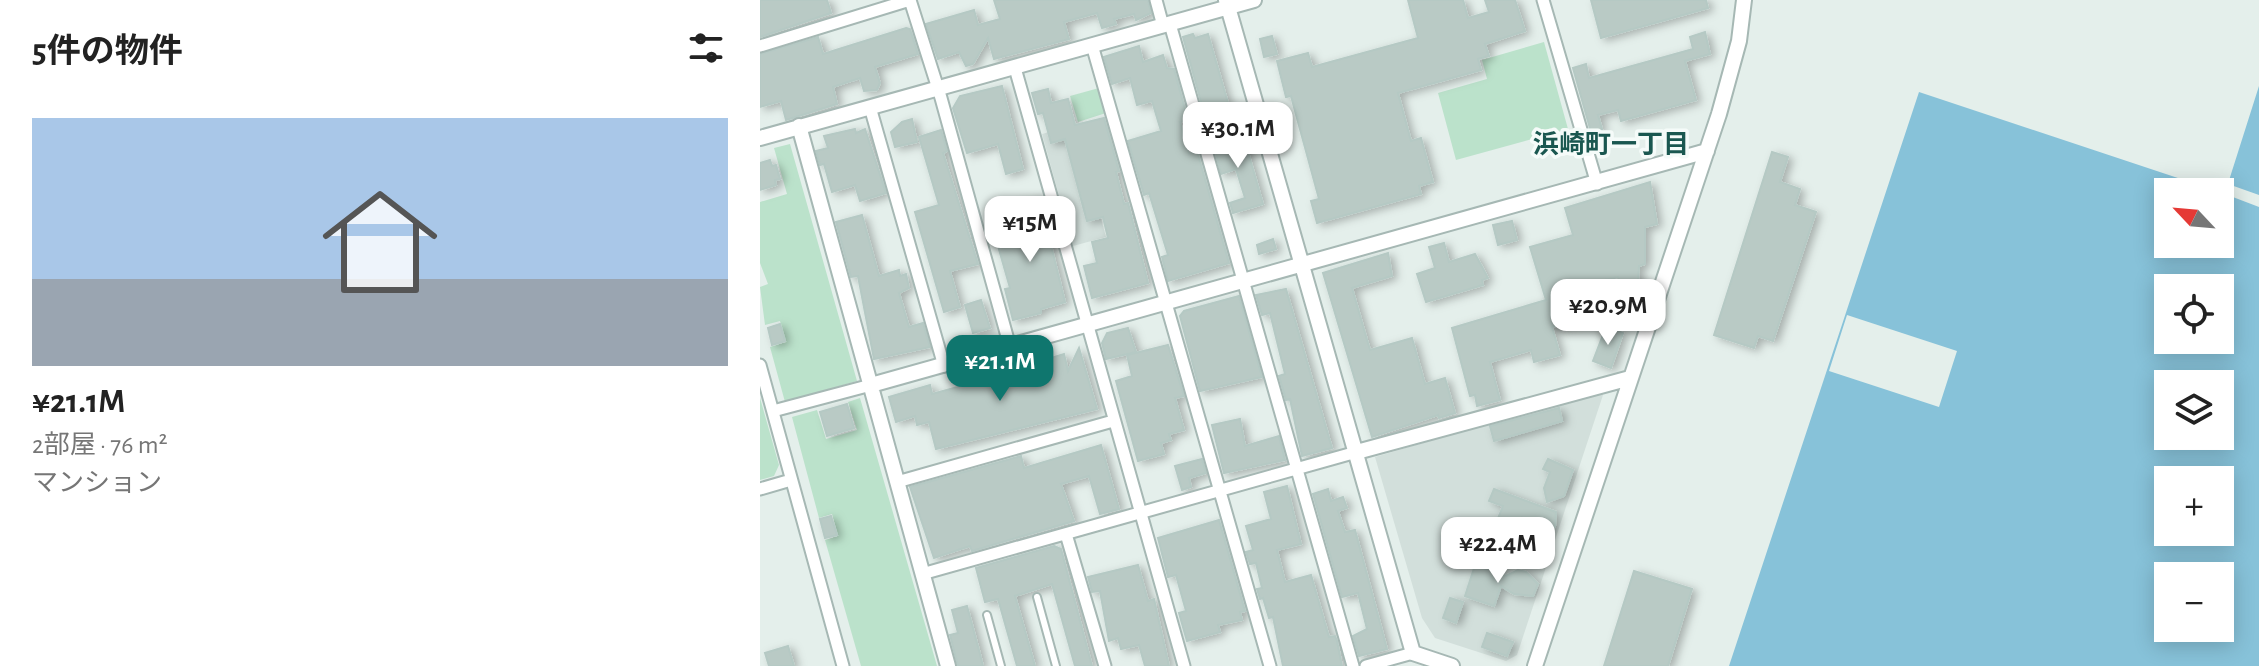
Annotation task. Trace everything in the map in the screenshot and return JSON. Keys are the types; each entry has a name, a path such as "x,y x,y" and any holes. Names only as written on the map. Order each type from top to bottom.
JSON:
{"street":[{"path":"760,46 910,0 1010,347"},
{"path":"1156,0 1167,25 1353,666"},
{"path":"760,138 1167,25 1226,4 1254,0"},
{"path":"1543,0 1597,184"},
{"path":"1535,666 1707,151 1739,41 1744,0"},
{"path":"1226,4 1413,653"},
{"path":"1092,45 1270,666"},
{"path":"1015,68 1184,666"},
{"path":"870,107 944,366"},
{"path":"799,126 948,666"},
{"path":"773,411 944,366 1707,151"},
{"path":"760,365 843,666"},
{"path":"922,574 1220,489 1630,378"},
{"path":"897,482 1113,421"},
{"path":"760,489 791,480"},
{"path":"1066,534 1105,666"},
{"path":"1366,666 1413,653 1452,666"}],"lane":[{"path":"1037,597 1056,666"},
{"path":"987,615 1001,666"}],"shaded area":[{"path":"1075,125 1106,237 1073,246 1042,134"},
{"path":"1600,391 1603,395 1517,655 1506,661 1435,638 1422,618 1375,457"}],"green space":[{"path":"1544,42 1568,129 1456,160 1438,93 1487,79 1482,60"},
{"path":"1099,88 1106,113 1078,122 1070,96"},
{"path":"790,144 857,381 785,402 770,347 786,342 780,321 765,325 760,287 768,284 760,263 760,202 787,194 774,148"},
{"path":"760,398 779,465 774,476 760,480"},
{"path":"860,398 937,666 861,666 825,540 838,536 832,514 819,518 792,417 817,410 826,439 857,430 848,402"}],"water":[{"path":"2259,86 2259,666 1729,666 1919,92 2178,178 2154,178 2154,258 2234,258 2234,178 2230,178"}],"pier":[{"path":"2234,186 2259,195 2259,207 2234,197"},
{"path":"1847,315 1957,351 1939,407 1829,371"}],"building":[{"path":"760,0 827,0 831,13 760,37"},
{"path":"994,0 1148,0 1151,13 1136,20 1134,14 1114,19 1116,24 1102,28 1097,13 1064,22 1069,39 994,59 988,38 973,64 966,66 959,52 938,59 926,24 974,10 978,25 1000,19"},
{"path":"1408,0 1463,0 1468,18 1489,12 1485,0 1515,0 1525,31 1485,44 1489,56 1478,59 1481,70 1398,93 1411,141 1421,138 1433,182 1419,186 1421,194 1317,223 1311,201 1319,199 1291,96 1286,97 1277,61 1308,53 1312,67 1418,38"},
{"path":"1591,0 1706,0 1708,8 1601,38"},
{"path":"910,29 918,54 875,67 880,83 877,90 864,91 860,78 833,87 837,104 786,120 781,101 760,107 760,54 818,37 823,54"},
{"path":"1705,32 1710,54 1685,61 1696,100 1621,121 1618,110 1598,115 1602,129 1591,132 1573,68 1586,64 1589,78 1693,49 1690,37"},
{"path":"1193,34 1195,38 1208,34 1228,103 1215,106 1217,113 1205,116 1183,37"},
{"path":"1272,36 1277,54 1264,57 1260,39"},
{"path":"1139,46 1143,62 1163,55 1167,68 1174,69 1188,120 1180,122 1189,154 1197,151 1229,263 1168,281 1162,257 1168,255 1149,193 1144,195 1128,141 1161,131 1152,101 1137,105 1130,78 1112,84 1104,57"},
{"path":"1002,86 1023,169 1006,174 998,144 967,153 953,108 960,96"},
{"path":"1048,89 1051,103 1068,99 1075,125 1104,118 1119,171 1116,172 1124,204 1128,203 1148,283 1092,298 1084,266 1097,263 1092,242 1108,238 1103,217 1087,221 1065,139 1051,143 1043,113 1038,114 1032,93"},
{"path":"912,119 917,142 895,147 891,132 902,122"},
{"path":"855,129 856,133 865,129 886,193 860,201 855,185 832,192 824,164 820,165 816,151 828,148 824,136"},
{"path":"941,130 947,151 943,153 978,264 950,271 960,307 944,312 915,212 939,205 919,137"},
{"path":"1223,132 1226,143 1244,138 1263,204 1233,213 1230,203 1245,198 1236,169 1221,174 1211,135"},
{"path":"1772,152 1788,157 1780,182 1800,189 1795,205 1816,212 1773,341 1758,336 1754,348 1714,335"},
{"path":"770,160 772,166 776,165 780,179 775,180 776,185 760,190 760,163"},
{"path":"1650,182 1657,224 1645,227 1645,264 1639,266 1638,285 1622,289 1618,277 1585,285 1594,315 1552,327 1560,355 1534,362 1531,350 1490,362 1500,400 1477,406 1475,395 1470,396 1452,328 1546,300 1530,247 1573,235 1565,208"},
{"path":"1039,197 1065,302 1041,309 1041,313 1013,320 1005,289 1010,288 996,239 1021,232 1013,204"},
{"path":"862,215 879,276 899,270 900,276 906,274 909,288 899,293 909,327 923,323 930,347 874,359 858,276 851,277 836,222"},
{"path":"1512,221 1517,240 1498,245 1493,225"},
{"path":"1273,239 1276,249 1259,254 1257,245"},
{"path":"1444,243 1449,262 1475,254 1488,278 1482,280 1483,285 1426,302 1417,274 1435,268 1429,247"},
{"path":"1388,253 1392,276 1352,288 1370,350 1412,338 1425,384 1445,378 1455,413 1439,418 1438,415 1372,437 1323,273"},
{"path":"1286,289 1332,448 1302,456 1290,399 1286,400 1279,376 1285,374 1270,313 1262,315 1256,295"},
{"path":"1239,296 1262,377 1200,391 1180,316 1184,311"},
{"path":"981,300 990,328 973,333 965,305"},
{"path":"780,324 785,341 772,345 768,328"},
{"path":"1606,327 1623,333 1611,368 1593,361"},
{"path":"1128,328 1136,352 1106,359 1102,343 1107,333"},
{"path":"1168,345 1184,396 1175,398 1184,430 1169,434 1171,440 1161,443 1164,454 1138,461 1116,381 1132,376 1127,355"},
{"path":"1079,348 1097,409 936,449 929,422 917,425 915,416 896,422 889,397 930,385 932,394 1024,369 1025,374 1047,368 1045,360 1064,354 1068,371"},
{"path":"847,404 854,428 827,436 820,412"},
{"path":"1559,408 1562,421 1494,441 1490,426"},
{"path":"1240,419 1245,446 1279,436 1285,460 1224,473 1212,425"},
{"path":"1101,445 1119,509 1100,514 1089,476 1061,484 1074,521 972,551 970,546 934,558 910,487 1021,456 1024,468"},
{"path":"1202,459 1206,473 1189,478 1191,487 1182,490 1175,466"},
{"path":"1548,459 1573,470 1564,496 1547,502 1544,488 1550,472 1543,469"},
{"path":"1287,486 1301,544 1277,550 1285,582 1311,575 1329,637 1335,636 1337,641 1342,666 1283,666 1273,617 1269,618 1263,598 1260,599 1257,589 1262,588 1256,563 1250,564 1246,552 1253,550 1246,526 1271,519 1264,492"},
{"path":"1328,489 1331,501 1343,497 1347,508 1338,511 1345,532 1355,530 1387,649 1359,656 1353,636 1367,629 1358,593 1342,597 1313,494"},
{"path":"1494,489 1556,512 1555,527 1542,535 1533,531 1522,518 1518,528 1497,521 1503,506 1489,501"},
{"path":"831,516 837,535 825,538 820,519"},
{"path":"1219,520 1245,611 1240,612 1242,620 1218,625 1220,632 1187,641 1179,613 1186,611 1176,575 1168,577 1158,538"},
{"path":"1054,546 1061,549 1092,666 1075,666 1052,584 1015,596 1035,666 1017,666 998,599 985,602 976,568"},
{"path":"1138,565 1148,601 1154,599 1169,666 1145,666 1139,645 1121,649 1118,638 1109,641 1100,591 1092,592 1088,577"},
{"path":"1475,565 1506,576 1518,570 1526,572 1538,584 1533,596 1514,594 1501,586 1494,606 1465,596"},
{"path":"1634,571 1692,589 1668,666 1604,666"},
{"path":"1450,598 1463,602 1456,623 1443,618"},
{"path":"967,606 983,666 958,666 950,635 958,633 952,610"},
{"path":"1487,633 1513,642 1507,656 1482,647"},
{"path":"788,646 794,666 769,666 765,653"}],"district":[{"name":"浜崎町一丁目","path":"1611,145"}]}
